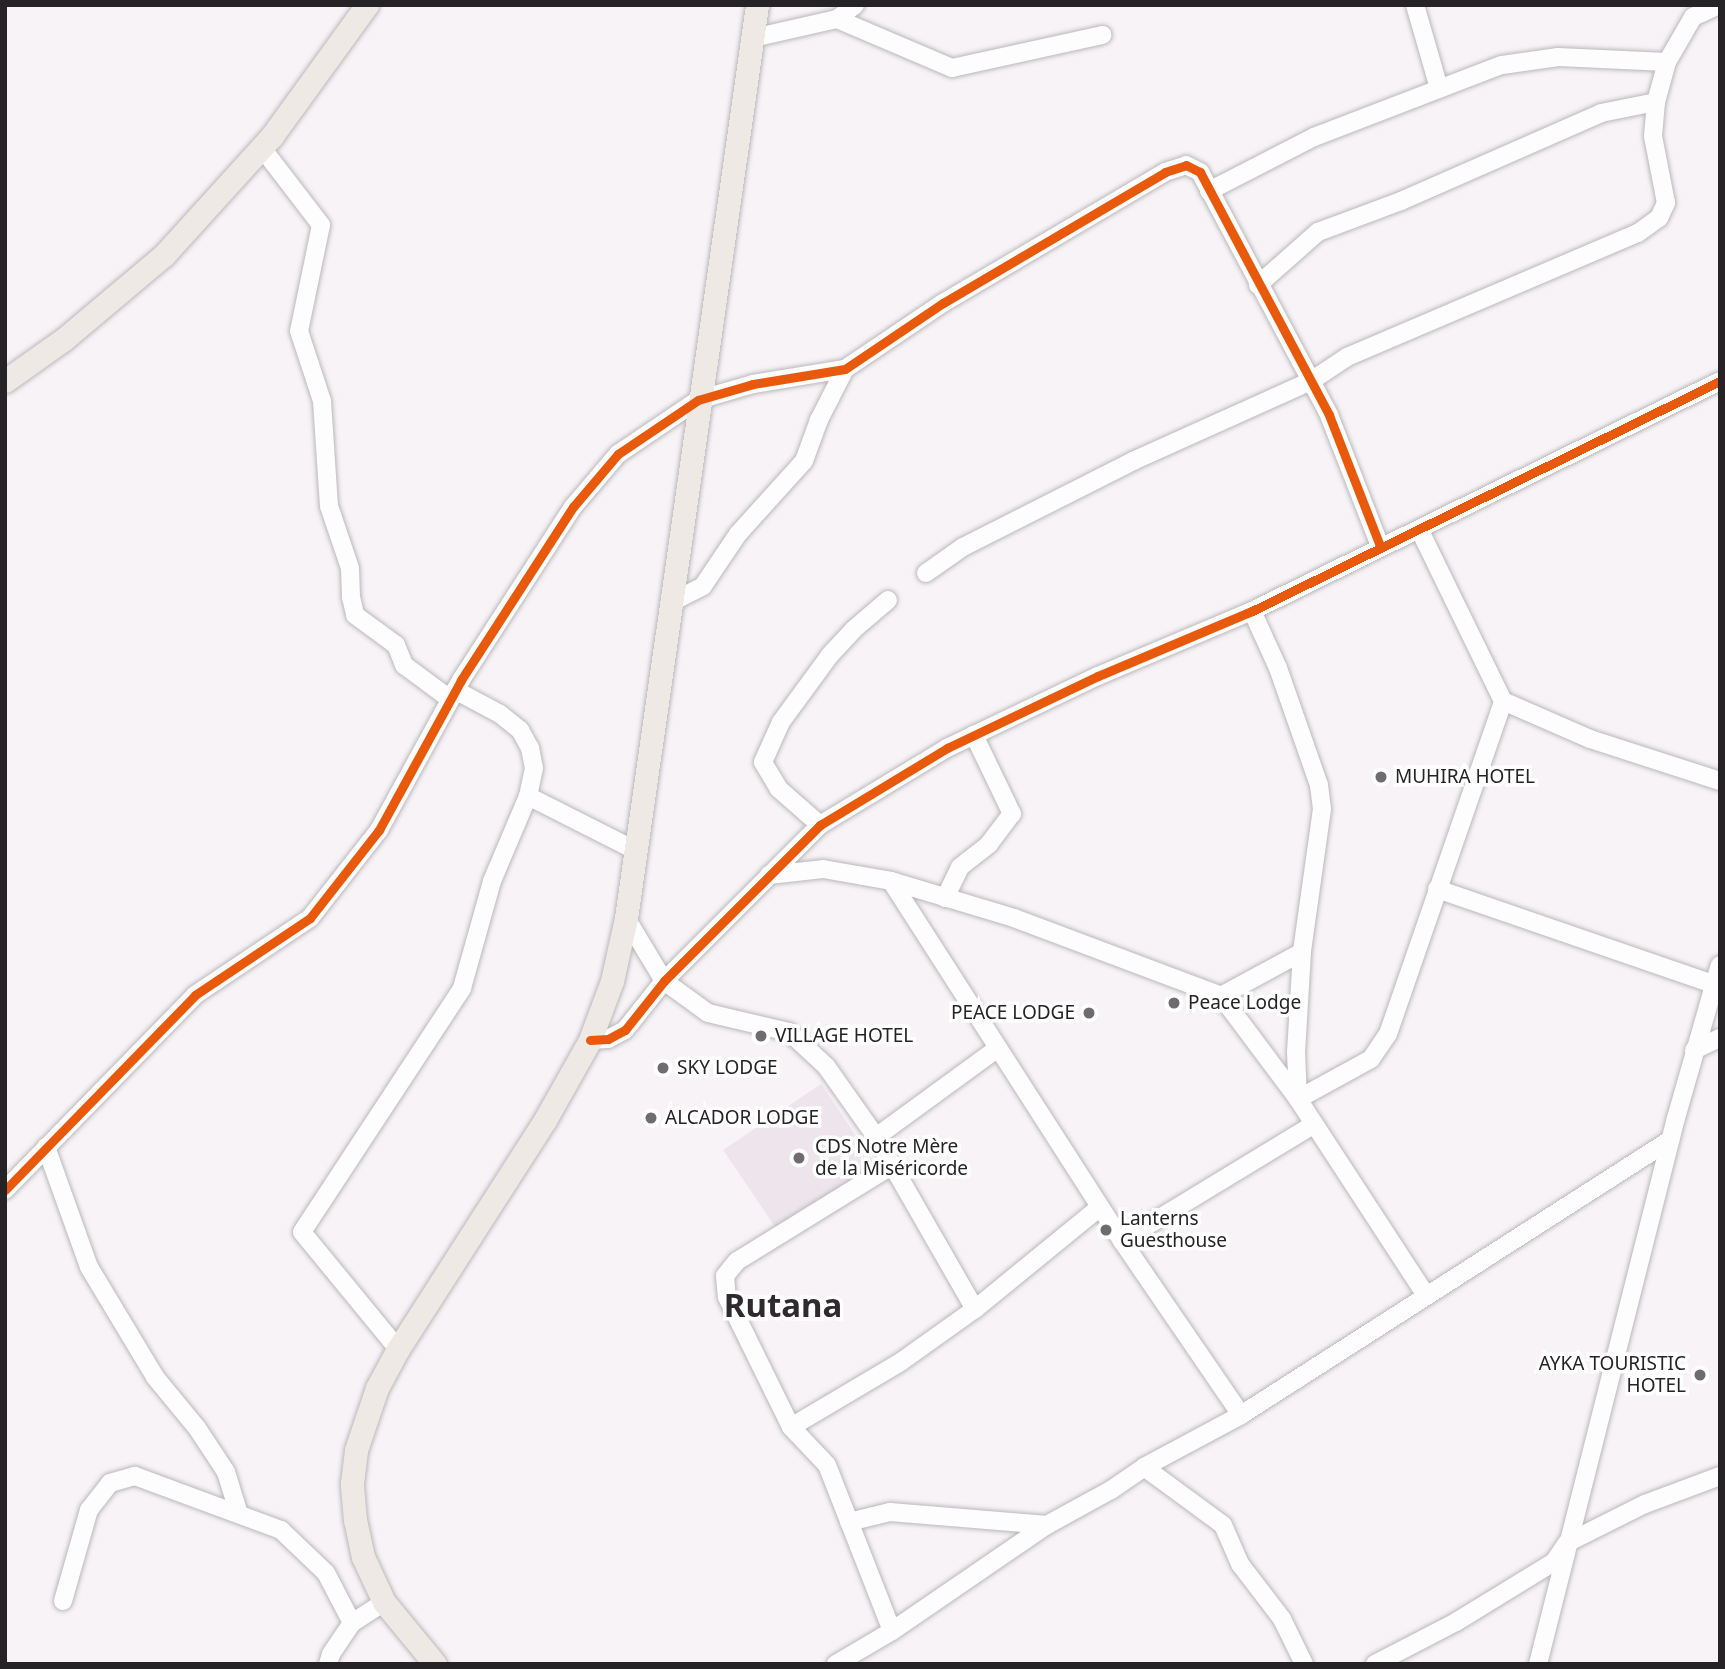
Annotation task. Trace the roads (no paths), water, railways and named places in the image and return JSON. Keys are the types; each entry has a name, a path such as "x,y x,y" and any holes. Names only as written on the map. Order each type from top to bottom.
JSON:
{"main road":[{"path":"5,381 63,340 164,255 262,148 313,83 367,5"},
{"path":"435,1664 384,1602 363,1558 355,1520 352,1483 364,1422 398,1349 545,1120 590,1040 612,981 626,918 698,400 757,5"}],"street":[{"path":"752,38 837,19 855,5"},
{"path":"1415,5 1439,88"},
{"path":"926,573 963,547 1064,496 1311,380 1347,357 1637,233 1659,218 1666,203 1653,136 1656,102 1667,62 1693,17 1719,5"},
{"path":"837,19 951,68 1102,36"},
{"path":"1209,191 1314,137 1502,65 1558,57 1667,62"},
{"path":"1258,285 1318,232 1401,201 1601,113 1656,102"},
{"path":"262,148 321,225 299,331 322,401 329,506 350,568 355,615 397,645 404,665 453,694 500,713 520,730 530,748 534,768 528,796 492,881 461,988 302,1232 398,1349"},
{"path":"5,1190 195,995 310,918 379,830 453,694 573,507 618,454 698,400 753,384 845,369 943,303 1165,172 1186,165 1200,172 1329,415 1380,547"},
{"path":"670,603 703,586 738,534 803,461 819,420 845,369"},
{"path":"590,1040 608,1039 625,1030 664,981 820,825 974,735 1098,676 1252,611 1720,380"},
{"path":"1419,529 1503,701 1590,739 1720,781"},
{"path":"820,825 779,789 763,762 781,722 830,655 853,630 888,600"},
{"path":"1252,611 1278,668 1319,785 1322,809 1302,952 1296,1052 1298,1099"},
{"path":"1298,1099 1371,1059 1388,1034 1503,701"},
{"path":"944,898 960,867 989,844 1012,814 974,735"},
{"path":"528,796 635,850"},
{"path":"769,875 822,869 891,881 1014,918 1221,996 1298,1099 1312,1125 1425,1294"},
{"path":"891,881 1122,1241 1241,1415"},
{"path":"1437,889 1713,984"},
{"path":"626,918 664,981 708,1013 789,1032 826,1066 876,1137 975,1309"},
{"path":"1221,996 1302,952"},
{"path":"1538,1664 1670,1140 1720,965"},
{"path":"1695,1050 1720,1038"},
{"path":"876,1137 998,1048"},
{"path":"1122,1241 1312,1125"},
{"path":"836,1664 862,1657 891,1631 1047,1525 1111,1490 1144,1467 1241,1415 1425,1294 1670,1140"},
{"path":"46,1147 89,1267 155,1377 197,1429 226,1472 239,1514"},
{"path":"891,1166 737,1261 725,1276 727,1297 791,1427 827,1465 891,1631"},
{"path":"791,1427 902,1361 975,1309 1100,1207"},
{"path":"1144,1467 1223,1525 1240,1564 1282,1619 1304,1664"},
{"path":"64,1601 89,1510 110,1483 135,1476 281,1530 327,1573 352,1623"},
{"path":"1375,1664 1456,1622 1554,1562 1567,1543 1645,1504 1720,1476"},
{"path":"849,1522 890,1512 1047,1525"},
{"path":"328,1664 331,1654 352,1623 384,1602"}],"place":[{"name":"MUHIRA HOTEL","path":"1381,777"},
{"name":"Peace Lodge","path":"1174,1003"},
{"name":"PEACE LODGE","path":"1089,1013"},
{"name":"VILLAGE HOTEL","path":"761,1036"},
{"name":"SKY LODGE","path":"663,1068"},
{"name":"ALCADOR LODGE","path":"651,1118"},
{"name":"CDS Notre Mère de la Miséricorde","path":"799,1158"},
{"name":"Lanterns Guesthouse","path":"1106,1230"},
{"name":"AYKA TOURISTIC HOTEL","path":"1700,1375"}],"district":[{"name":"Rutana","path":"783,1305"}]}
